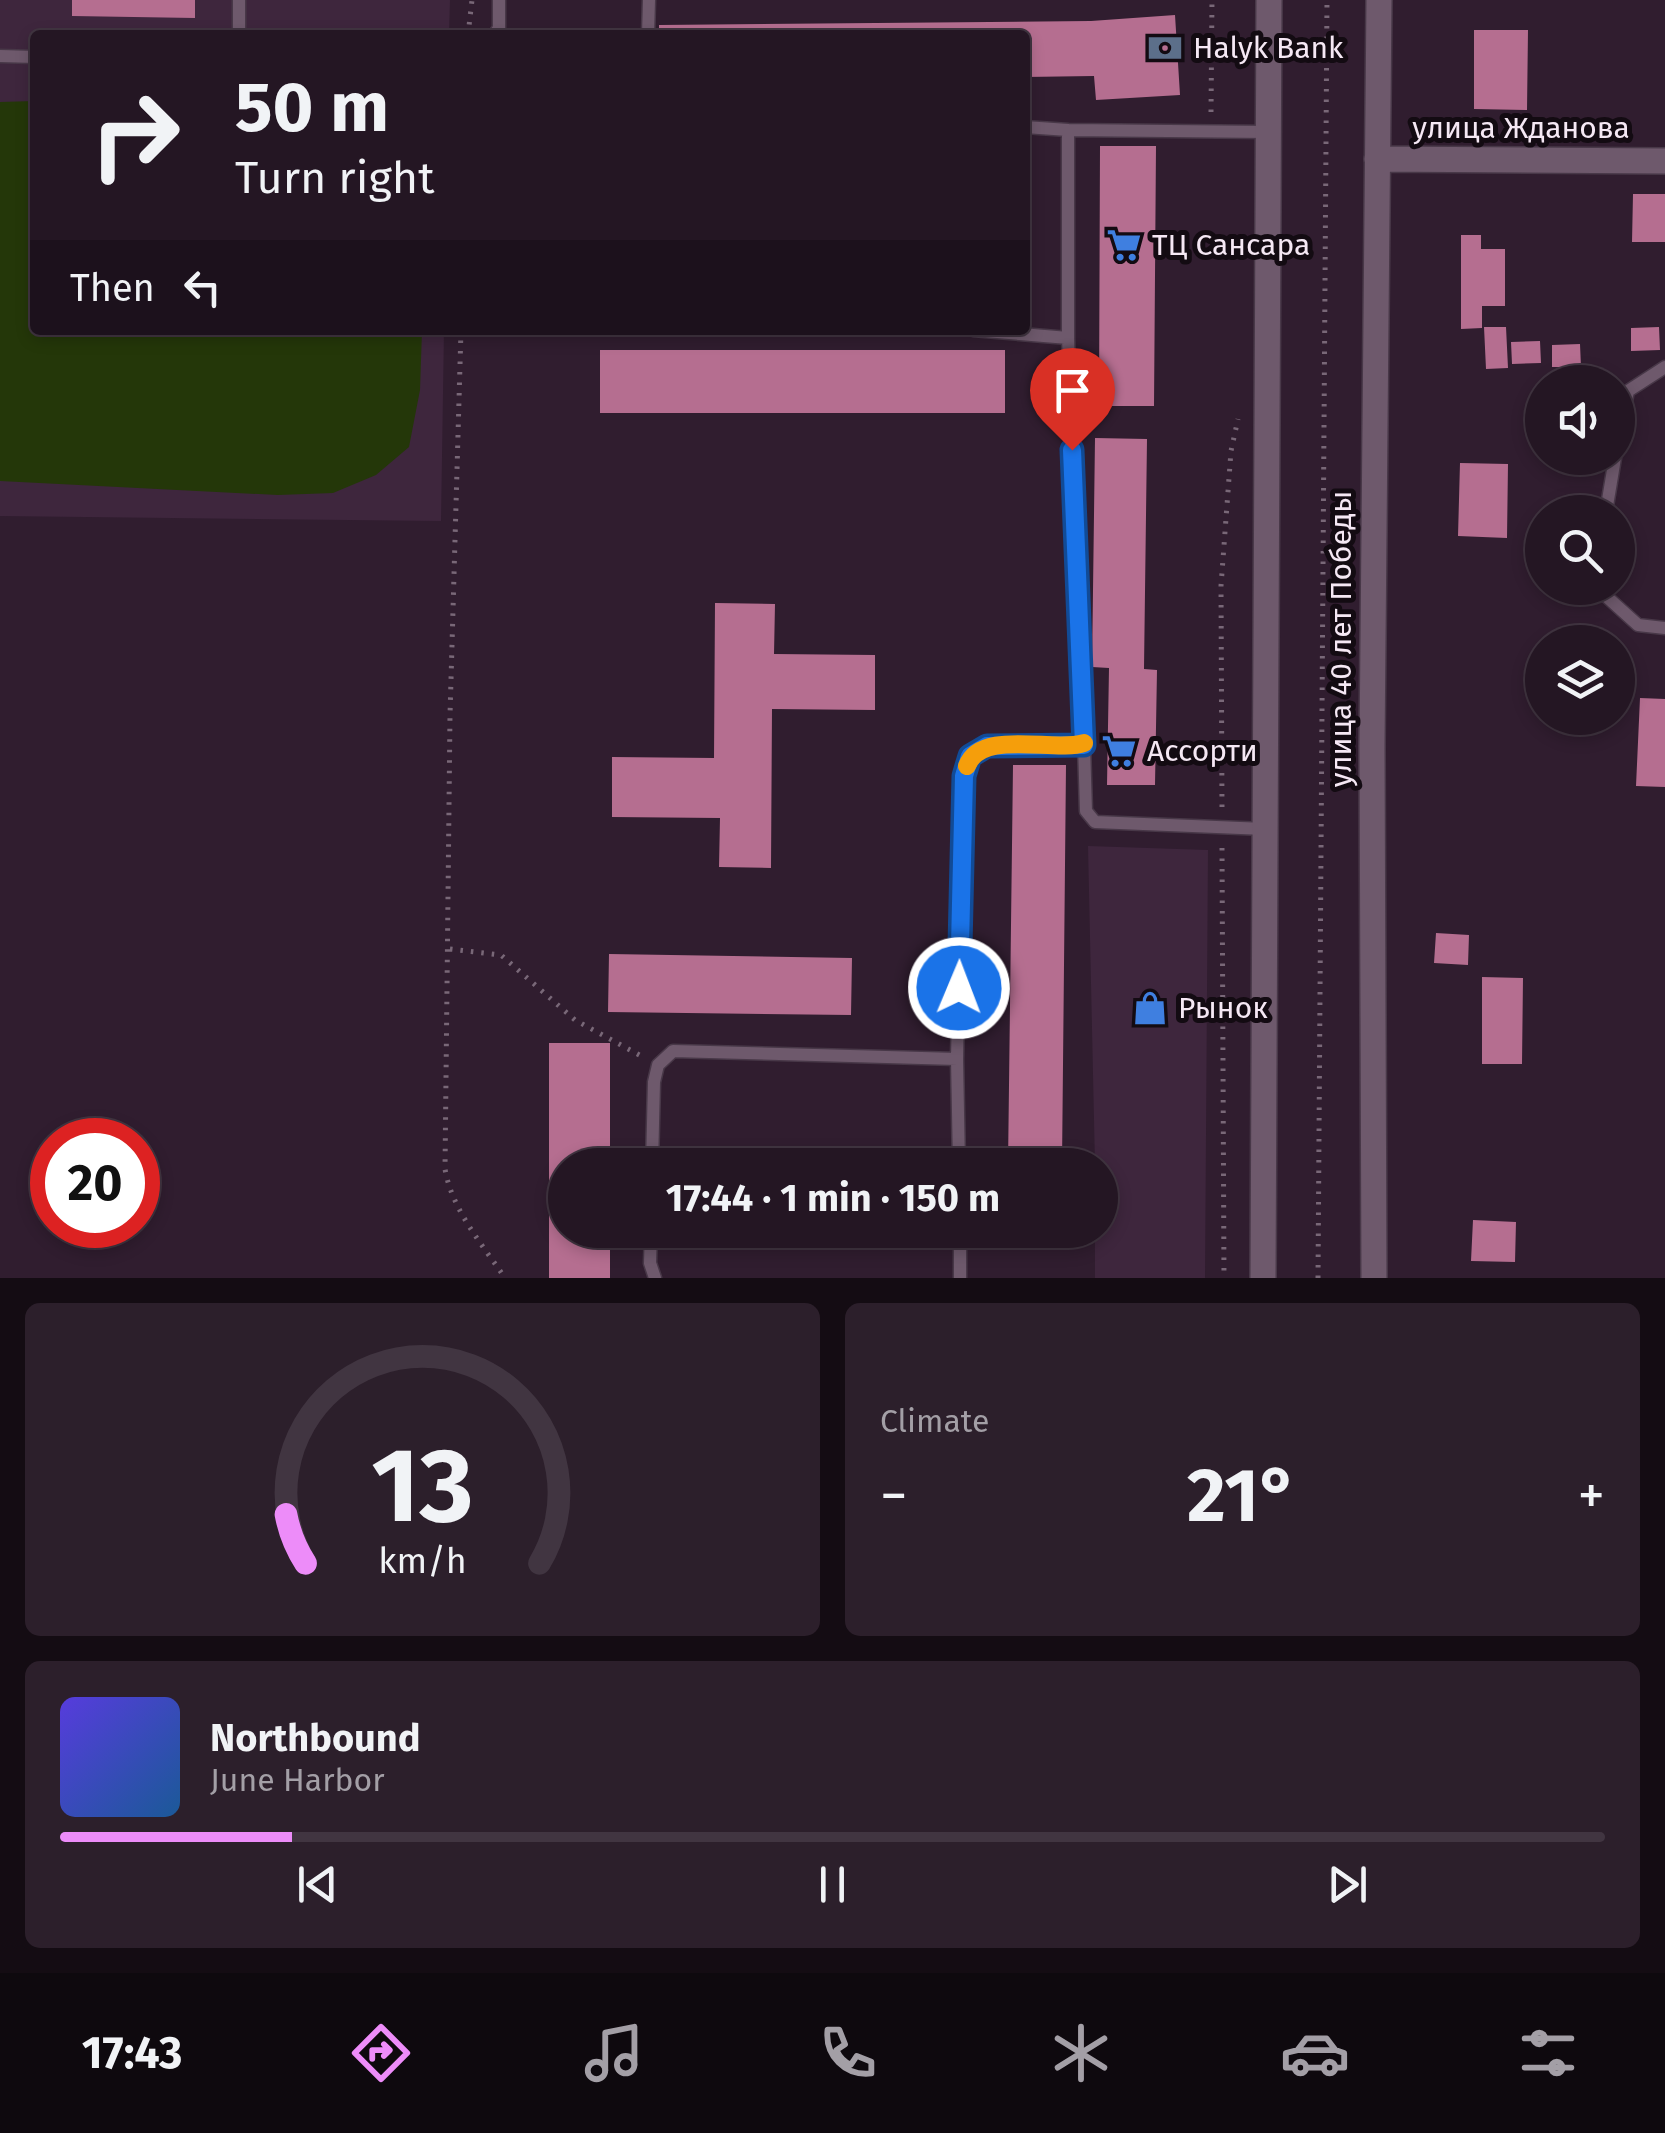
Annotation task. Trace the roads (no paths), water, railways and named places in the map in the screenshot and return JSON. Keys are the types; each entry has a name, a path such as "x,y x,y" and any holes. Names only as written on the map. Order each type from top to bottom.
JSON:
{"street":[{"path":"1263,1278 1269,0"},
{"name":"улица 40 лет Победы","path":"1374,1278 1372,746 1379,0"},
{"name":"улица Жданова","path":"1377,159 1665,162"}],"lane":[{"path":"239,0 239,30"},
{"path":"498,30 499,0"},
{"path":"648,30 649,0"},
{"path":"0,56 30,57"},
{"path":"1030,127 1268,132"},
{"path":"1068,130 1068,338 1086,811 1095,822 1265,830"},
{"path":"1030,335 1068,338"},
{"path":"1635,387 1665,366"},
{"path":"1617,605 1638,624 1665,628"},
{"path":"959,1148 964,776 970,756 987,746 1084,745"},
{"path":"653,1148 658,1065 673,1052 957,1059"},
{"path":"650,1248 655,1278"},
{"path":"962,1248 964,1276"}],"place":[{"name":"Halyk Bank","path":"1165,48"},
{"name":"ТЦ Сансара","path":"1124,245"},
{"name":"Ассорти","path":"1119,751"},
{"name":"Рынок","path":"1150,1008"}]}
